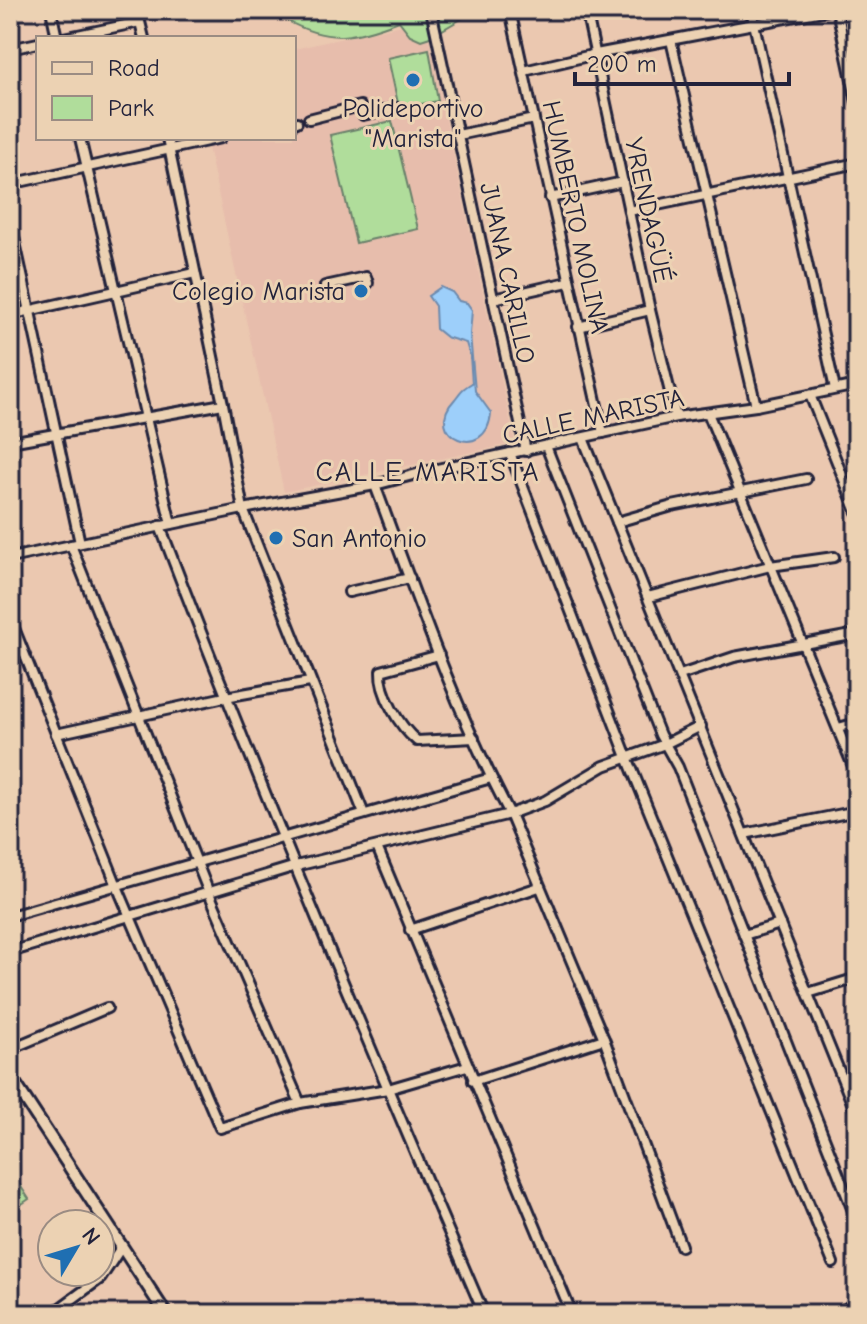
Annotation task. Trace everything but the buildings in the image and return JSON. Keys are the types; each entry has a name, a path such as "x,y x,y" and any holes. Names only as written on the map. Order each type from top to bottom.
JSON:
{"main road":[{"path":"12,1083 166,1314"}],"street":[{"path":"51,10 59,36"},
{"path":"137,10 144,36"},
{"name":"JUANA CARILLO","path":"431,10 526,451"},
{"name":"HUMBERTO MOLINA","path":"510,10 603,433"},
{"name":"YRENDAGÜÉ","path":"586,10 676,417"},
{"path":"751,10 835,389"},
{"path":"524,71 596,54 828,10"},
{"path":"837,10 857,103"},
{"path":"70,36 140,22"},
{"path":"671,40 756,406"},
{"path":"10,49 36,43"},
{"path":"309,119 360,106 363,115 397,108"},
{"path":"458,135 534,119"},
{"path":"80,140 171,524"},
{"path":"167,140 243,509 364,814"},
{"path":"10,184 212,140"},
{"path":"629,211 857,163"},
{"path":"550,198 623,182"},
{"path":"10,219 76,544 138,715 209,893 300,1103"},
{"path":"10,315 195,273"},
{"path":"325,286 366,277 368,283"},
{"path":"493,299 568,282"},
{"path":"578,327 650,310"},
{"name":"CALLE MARISTA","path":"10,558 375,485 676,417 756,406 857,385"},
{"path":"810,395 857,512"},
{"path":"10,442 223,404"},
{"path":"708,413 857,776"},
{"path":"583,438 857,1115"},
{"path":"546,446 665,744 678,767 857,1221"},
{"path":"510,453 627,757 833,1263"},
{"path":"617,522 672,506 806,479"},
{"path":"375,485 439,655 491,778 510,814 604,1039 681,1246"},
{"path":"160,526 225,697 484,1314"},
{"path":"648,597 770,566 834,557"},
{"path":"349,592 410,578"},
{"path":"10,618 117,886 220,1128 300,1103 388,1089 467,1066"},
{"path":"680,675 734,657 857,634"},
{"path":"439,655 381,671 383,691 405,729 417,741 474,738"},
{"path":"56,734 310,682"},
{"path":"838,728 857,723"},
{"path":"10,952 296,866 510,814 545,801 604,766 665,744 701,726"},
{"path":"10,916 491,778"},
{"path":"744,834 857,811"},
{"path":"377,847 572,1314"},
{"path":"410,930 539,887"},
{"path":"744,935 780,924"},
{"path":"808,993 857,978"},
{"path":"10,1049 107,1008"},
{"path":"473,1081 604,1039"},
{"path":"10,1135 10,1154"},
{"path":"52,1314 101,1278 122,1246"},
{"path":"839,1314 857,1301"}],"shaded area":[{"name":"Colegio Marista","path":"425,20 515,443 284,492 206,140 296,140 296,49"}],"green space":[{"path":"293,10 424,10 430,17 439,18 447,14 445,10 468,10 468,15 421,40 410,35 399,21 342,36 316,33 286,20"},
{"name":"Polideportivo \"Marista\"","path":"429,49 438,101 399,108 388,58"},
{"path":"392,121 418,229 356,243 330,135"},
{"path":"10,1170 29,1199 10,1212"}],"water":[{"path":"441,287 452,292 459,301 467,303 472,310 470,334 475,391 491,413 487,429 479,438 469,441 458,439 445,424 446,412 462,390 472,383 466,343 446,337 436,329 435,306 428,296"}],"place":[{"name":"Polideportivo \"Marista\"","path":"413,80"},
{"name":"Colegio Marista","path":"361,291"},
{"name":"San Antonio","path":"276,538"}],"district":[{"name":"CALLE MARISTA","path":"428,471"}]}
